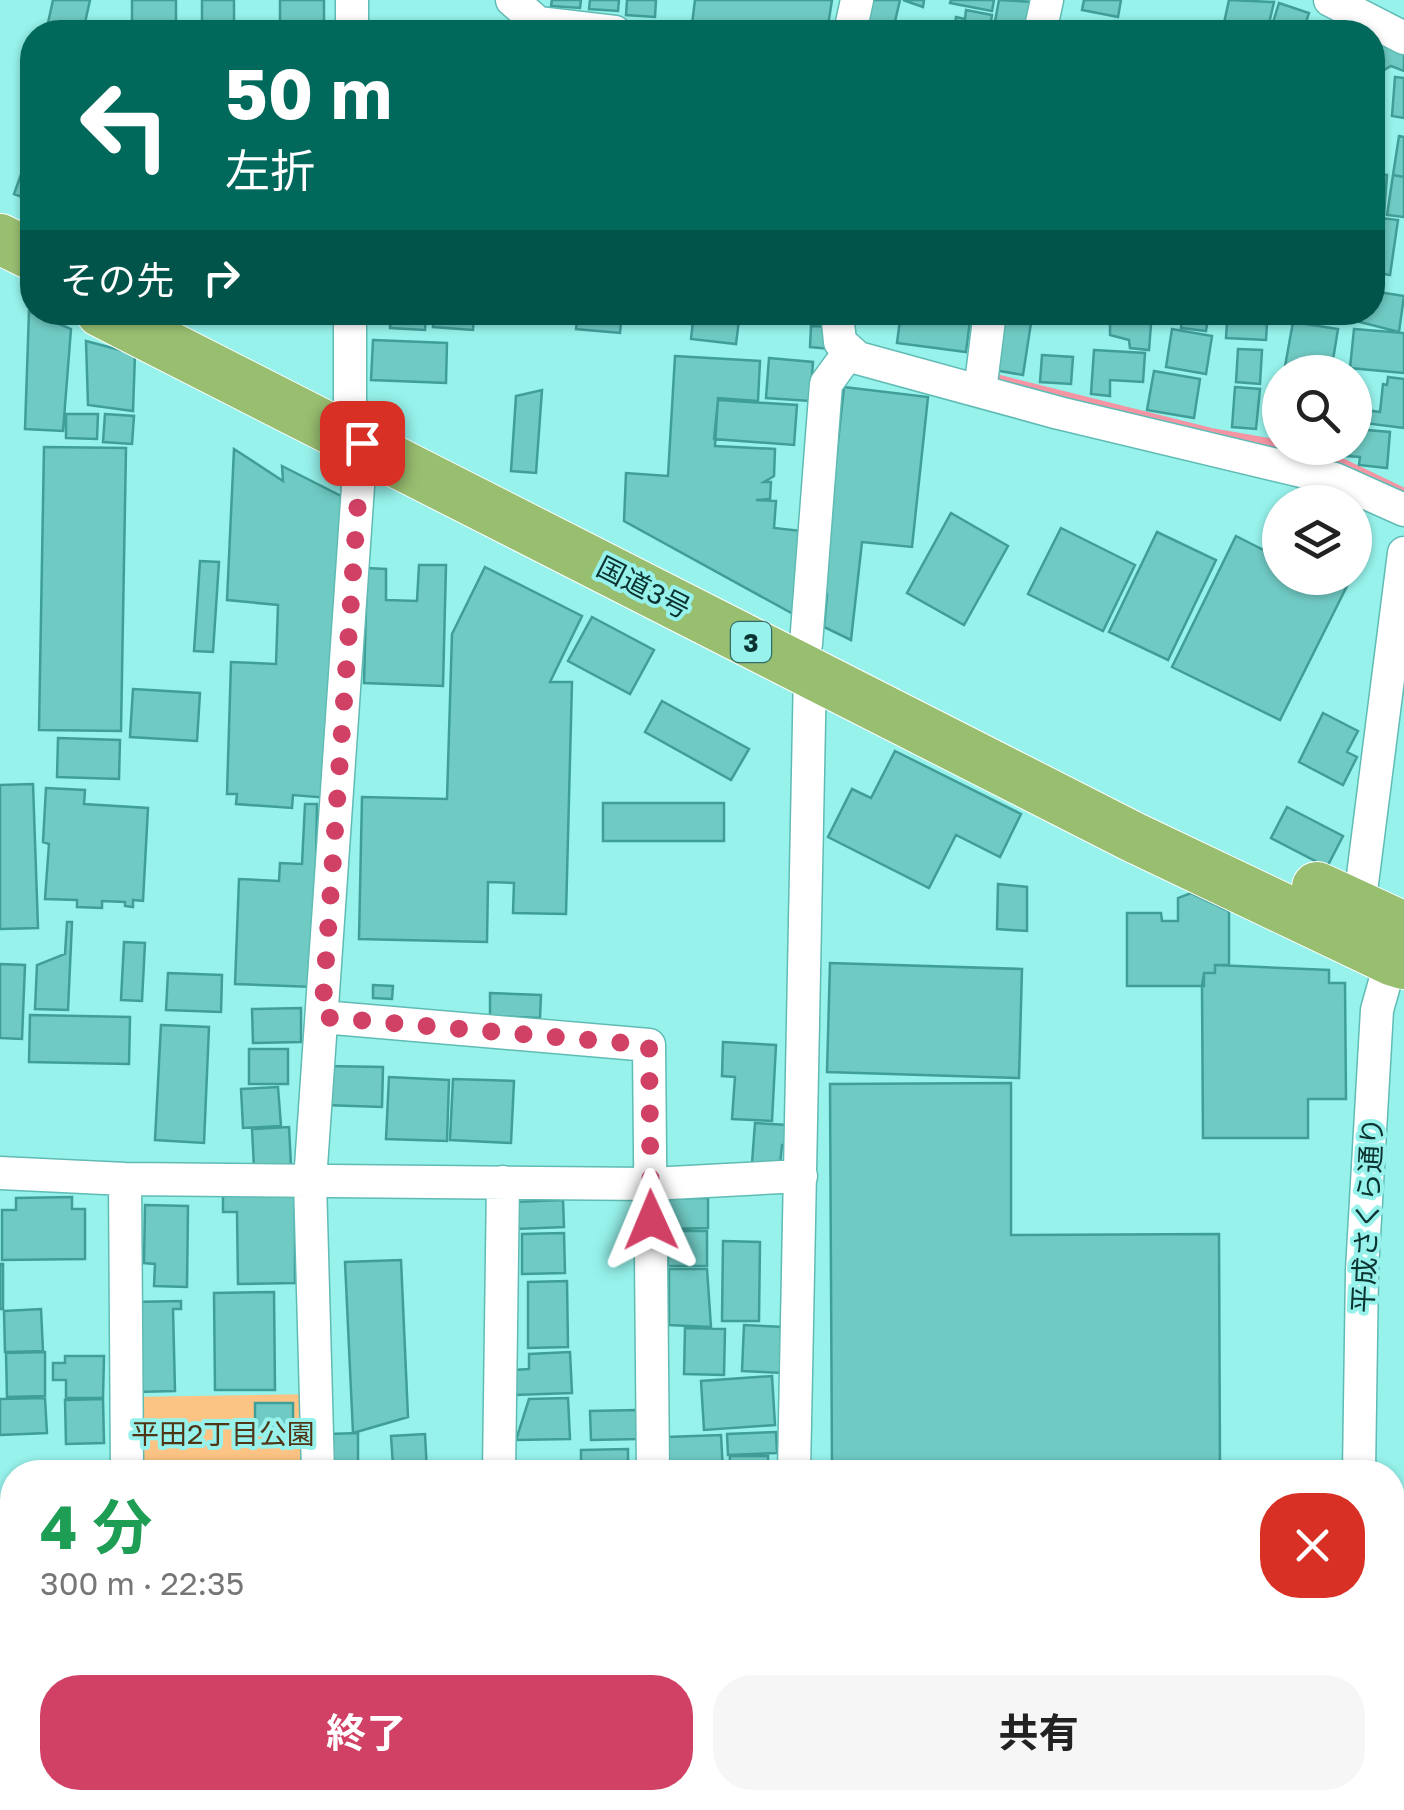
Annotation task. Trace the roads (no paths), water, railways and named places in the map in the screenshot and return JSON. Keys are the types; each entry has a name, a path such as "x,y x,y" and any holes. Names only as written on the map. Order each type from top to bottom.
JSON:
{"highway":[{"name":"国道3号","path":"129,325 356,429 808,658 1133,837 1400,950"},
{"name":"国道3号","path":"169,325 356,429"},
{"name":"国道3号","path":"808,658 883,685 1358,907 1400,950"}],"street":[{"path":"512,0 535,20"},
{"path":"1330,0 1369,20"},
{"path":"318,1460 310,1181 356,429 351,325"},
{"path":"839,325 840,342 858,358 1335,479 1404,510"},
{"path":"980,392 988,325"},
{"path":"794,1460 808,658 826,384 850,351"},
{"path":"1358,907 1404,553"},
{"name":"平成さくら通り","path":"1359,1460 1362,1270 1376,1028 1378,1010 1400,950"},
{"path":"322,1017 649,1045 653,1460"},
{"path":"0,1172 125,1180 651,1184 801,1176"},
{"path":"125,1180 128,1460"},
{"path":"499,1460 503,1182"}],"waterway":[{"path":"992,377 1211,432 1262,441"},
{"path":"1348,465 1404,492"}],"park label":[{"name":"平田2丁目公園","path":"223,1433"}]}
